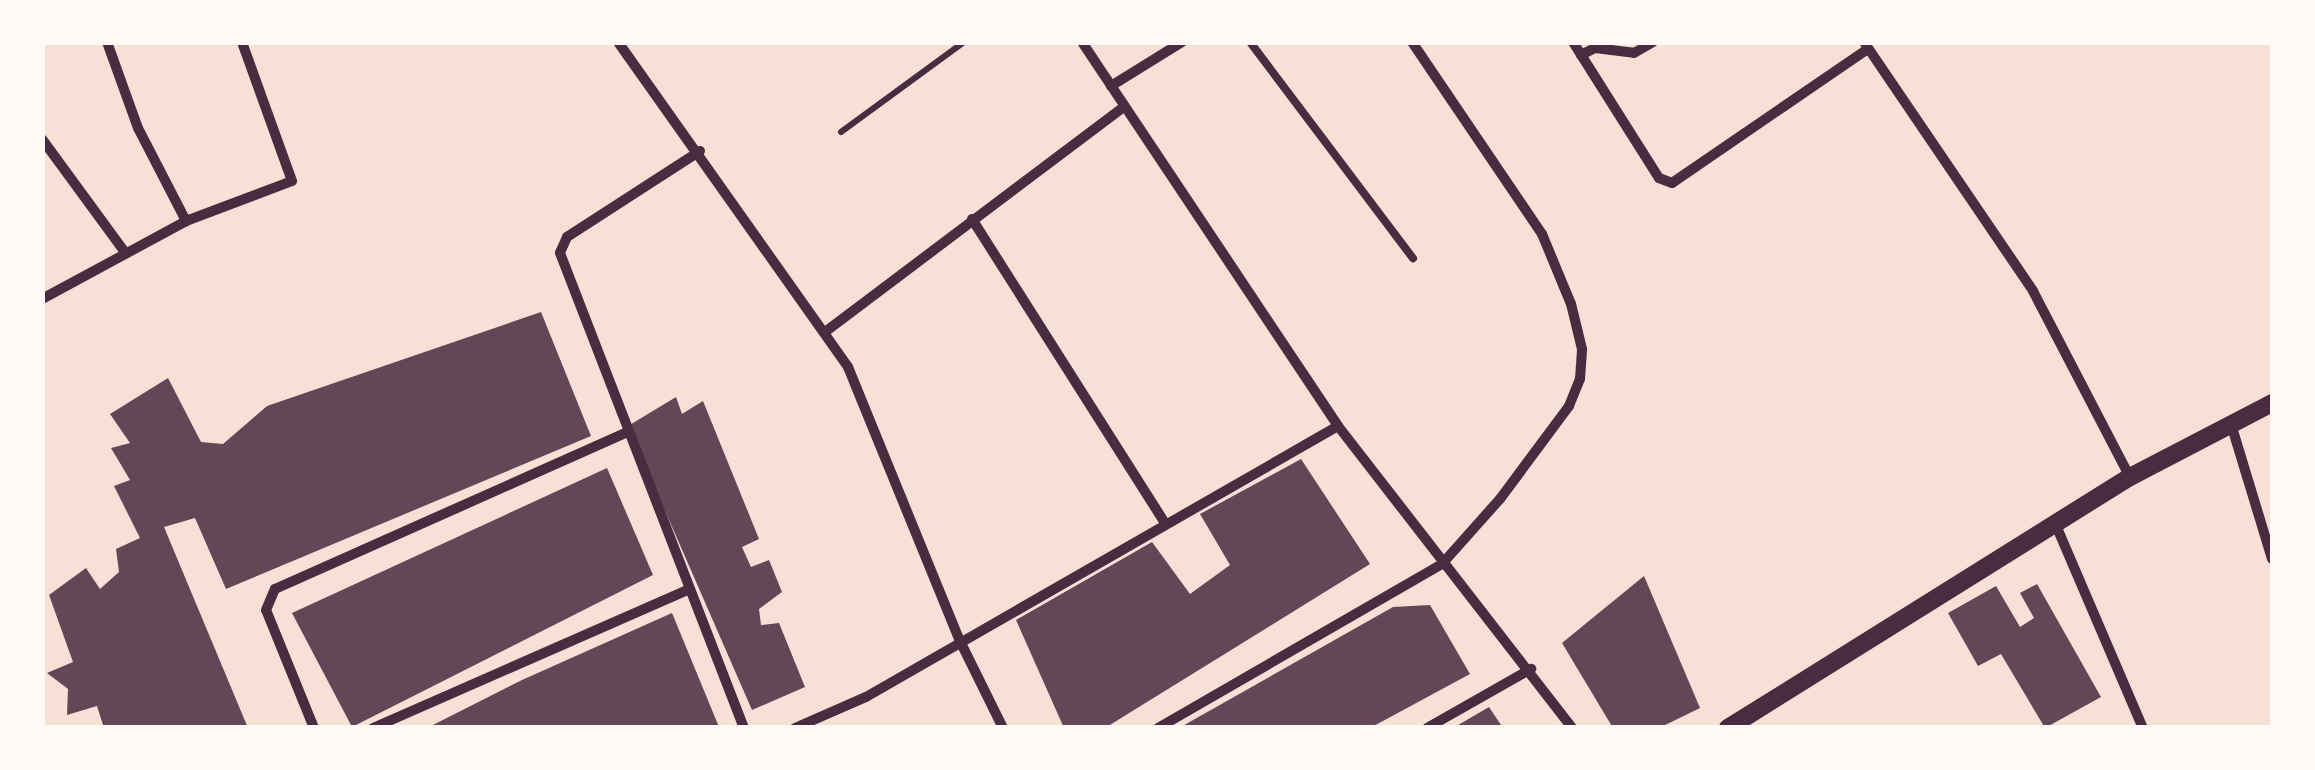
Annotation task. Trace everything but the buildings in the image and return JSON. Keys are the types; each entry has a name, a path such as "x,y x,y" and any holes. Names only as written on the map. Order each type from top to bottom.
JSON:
{"street":[{"path":"107,42 138,128 186,221"},
{"path":"42,299 124,251 186,221 292,181 242,42"},
{"path":"618,42 700,151 848,367 959,639 1003,728"},
{"path":"1082,42 1338,426 1442,564 1531,669 1572,728"},
{"path":"1111,86 1182,42"},
{"path":"1158,728 1442,564 1569,406 1582,349 1542,234 1412,42"},
{"path":"1573,42 1659,178 1672,183 1866,46 2034,291 2130,477"},
{"path":"1581,54 1595,48 1634,53 1653,42"},
{"path":"826,332 1124,107"},
{"path":"42,140 124,251"},
{"path":"700,151 567,237 560,253 744,728"},
{"path":"972,219 1164,522"},
{"path":"1728,728 2130,477 2272,403"},
{"path":"2231,424 2272,560"},
{"path":"795,728 866,696 959,639 1338,426"},
{"path":"314,728 266,610 274,589 627,432"},
{"path":"2055,523 2143,728"},
{"path":"372,728 689,589"},
{"path":"1427,728 1531,669"}],"lane":[{"path":"1250,42 1413,258"}],"path":[{"path":"840,132 964,42"}]}
